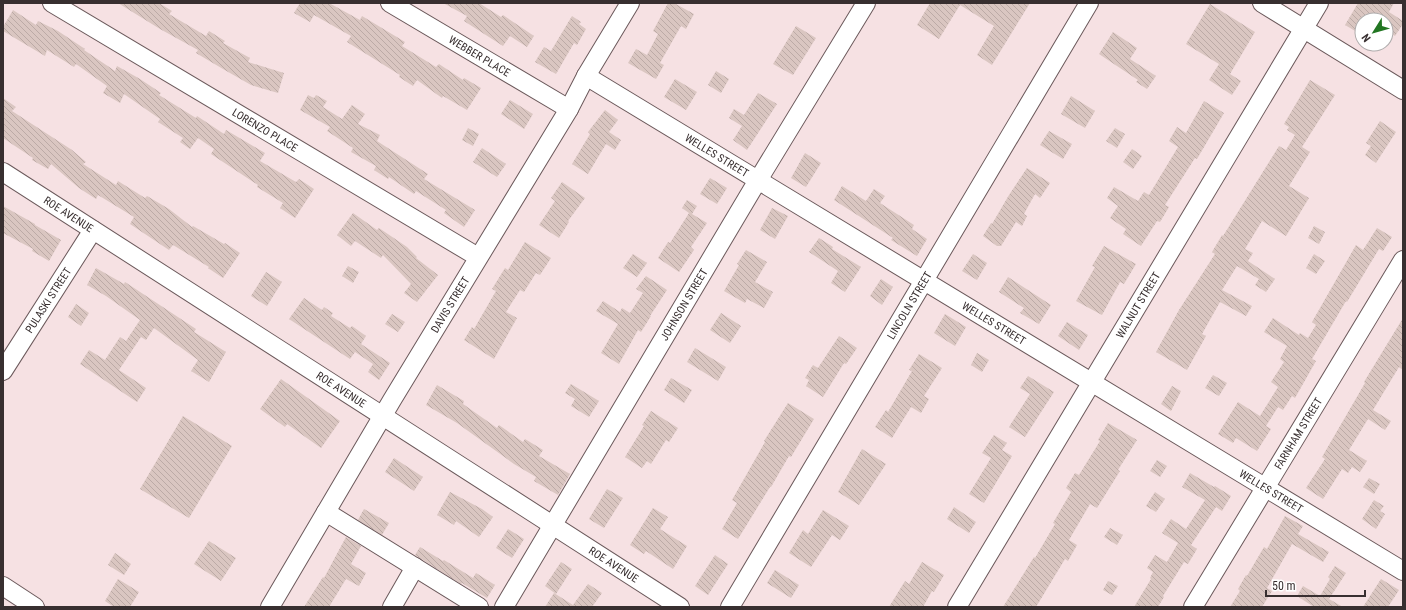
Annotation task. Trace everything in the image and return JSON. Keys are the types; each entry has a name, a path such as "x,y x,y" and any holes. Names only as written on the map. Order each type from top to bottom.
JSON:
{"street":[{"name":"LORENZO PLACE","path":"52,3 478,257"},
{"name":"WEBBER PLACE","path":"390,3 569,109"},
{"name":"DAVIS STREET","path":"270,607 478,257 569,109 586,76 630,3"},
{"name":"JOHNSON STREET","path":"504,607 866,3"},
{"name":"LINCOLN STREET","path":"730,607 1089,3"},
{"path":"1262,3 1403,90"},
{"name":"WALNUT STREET","path":"957,607 1319,3"},
{"name":"WELLES STREET","path":"586,76 1403,571"},
{"name":"ROE AVENUE","path":"3,172 680,607"},
{"name":"PULASKI STREET","path":"3,371 93,230"},
{"name":"FARNHAM STREET","path":"1193,607 1403,260"},
{"path":"326,512 479,607"},
{"path":"392,607 415,567"},
{"path":"3,586 35,607"}],"building":[{"path":"118,3 159,3 172,11 169,14 206,36 209,31 225,41 223,43 250,58 248,62 284,73 278,93 251,85 196,53 198,50"},
{"path":"300,3 329,3 360,20 362,16 405,42 402,46 436,67 439,64 463,80 464,78 481,88 467,110 443,96 442,98 417,80 413,86 399,77 400,75 347,42 351,36 314,15 310,22 294,13"},
{"path":"443,3 479,3 501,17 503,15 534,36 527,47 510,36 503,46 464,21 467,16"},
{"path":"668,3 674,3 694,14 686,29 681,26 660,63 664,65 656,79 628,63 636,49 647,55 658,34 653,31"},
{"path":"930,3 1030,3 992,65 977,55 994,26 960,5 939,39 917,25"},
{"path":"1358,3 1394,3 1389,12 1354,12 1354,30 1345,25"},
{"path":"1210,4 1255,32 1230,74 1241,81 1232,95 1209,80 1219,64 1186,44"},
{"path":"13,10 36,25 38,21 58,31 115,71 117,66 140,79 161,93 159,95 196,118 197,116 224,134 226,130 265,153 260,161 296,182 299,179 314,189 295,218 280,208 283,203 257,187 258,185 211,154 214,149 198,138 190,149 180,142 183,138 158,122 160,119 124,94 120,103 103,93 107,86 76,64 74,67 47,50 45,56 3,31 3,27"},
{"path":"1394,15 1403,21 1403,24 1395,36"},
{"path":"572,16 581,22 579,24 586,29 577,45 574,43 556,74 535,62 544,47 551,51"},
{"path":"796,26 816,38 793,75 773,64"},
{"path":"1113,32 1137,48 1130,59 1156,76 1147,89 1136,82 1138,80 1099,54"},
{"path":"716,71 729,79 721,93 708,85"},
{"path":"675,79 697,92 686,110 664,97"},
{"path":"1310,80 1335,95 1302,147 1310,152 1289,186 1309,198 1286,236 1262,221 1245,249 1253,253 1248,261 1275,279 1266,292 1255,285 1259,279 1237,266 1222,290 1252,306 1246,316 1220,302 1202,334 1206,336 1187,370 1156,352 1179,310 1215,254 1212,252 1222,235 1223,236 1279,146 1286,150 1295,135 1287,130 1289,127 1284,124"},
{"path":"758,93 777,104 747,150 733,140 742,126 729,118 734,109 744,115"},
{"path":"308,95 314,98 316,95 327,101 323,107 342,119 352,105 365,114 358,124 380,135 377,141 428,174 424,179 475,210 464,227 444,213 446,210 416,191 414,194 389,177 388,179 374,170 376,166 351,152 353,148 327,131 330,127 300,110"},
{"path":"1071,96 1095,111 1085,128 1061,114"},
{"path":"3,98 16,107 12,111 72,150 86,162 83,164 116,185 118,181 145,198 147,196 169,209 192,227 193,226 224,244 225,243 240,253 223,278 208,268 209,267 173,245 169,250 130,224 134,217 98,195 96,199 79,188 51,164 48,169 32,160 33,158 3,138"},
{"path":"510,100 533,114 524,129 501,114"},
{"path":"1204,101 1224,113 1197,159 1195,158 1165,205 1169,207 1160,222 1157,221 1141,246 1123,234 1126,229 1110,218 1118,206 1107,198 1114,187 1138,201 1144,192 1149,195 1178,147 1169,141 1177,127 1186,133"},
{"path":"605,110 618,120 609,132 621,140 615,150 606,144 588,174 572,164 590,134 588,132"},
{"path":"1380,121 1396,132 1376,163 1365,155 1371,146 1366,143"},
{"path":"468,128 479,134 473,146 462,140"},
{"path":"1115,128 1125,134 1117,148 1106,141"},
{"path":"1049,131 1072,144 1063,159 1040,145"},
{"path":"482,148 506,164 497,177 473,162"},
{"path":"1132,149 1142,156 1133,169 1123,162"},
{"path":"805,153 821,163 806,187 791,178"},
{"path":"1027,168 1050,183 1040,198 1035,194 1024,214 1027,216 1022,226 1016,222 1001,246 997,246 983,236"},
{"path":"710,178 727,188 717,204 700,194"},
{"path":"562,182 585,198 568,221 569,222 559,238 539,225 555,201 551,198"},
{"path":"842,186 866,201 874,189 885,196 880,203 914,225 912,229 927,239 917,256 891,240 893,238 834,200"},
{"path":"687,200 697,206 692,214 707,223 691,247 694,250 679,272 658,258 668,242 670,243 689,213 682,208"},
{"path":"3,206 61,240 49,261 32,251 33,249 3,233"},
{"path":"772,208 788,216 775,239 760,230"},
{"path":"353,213 377,230 379,228 407,247 417,257 416,258 438,275 417,302 404,293 411,284 383,255 381,258 355,241 351,246 337,235"},
{"path":"1314,226 1325,232 1319,244 1308,238"},
{"path":"1377,228 1392,237 1383,251 1379,249 1347,302 1346,301 1312,359 1316,361 1295,398 1292,396 1283,410 1278,407 1266,426 1271,429 1257,451 1236,438 1233,443 1218,434 1238,402 1260,416 1278,387 1271,382 1284,362 1280,359 1287,346 1264,332 1273,318 1299,335 1300,333 1308,338 1316,325 1312,322 1356,245 1363,250"},
{"path":"819,238 833,247 832,249 861,267 845,292 831,283 838,271 809,252"},
{"path":"525,242 551,258 540,275 536,273 524,292 520,290 506,312 517,318 494,359 464,340 472,327 474,329 496,291 492,289 505,268 508,270"},
{"path":"1104,246 1136,264 1124,284 1120,282 1102,315 1076,301 1095,267 1092,266"},
{"path":"746,250 767,262 755,282 773,292 764,308 747,299 745,303 724,291 739,265 737,264"},
{"path":"633,254 647,263 637,277 623,268"},
{"path":"973,254 987,263 977,280 962,271"},
{"path":"1314,254 1325,261 1316,274 1306,268"},
{"path":"348,266 359,272 353,283 342,276"},
{"path":"96,268 124,284 125,282 196,329 194,332 226,352 209,382 191,371 198,360 154,328 146,340 141,337 119,370 146,388 137,402 80,364 89,350 105,360 120,337 126,341 140,320 106,296 87,285"},
{"path":"266,272 282,282 267,306 251,296"},
{"path":"646,276 667,290 641,332 638,330 619,364 601,353 618,324 596,311 603,301 620,312 622,308 630,313 643,293 636,289"},
{"path":"1008,277 1051,305 1039,324 1020,313 1024,308 999,292"},
{"path":"881,279 893,287 882,305 870,296"},
{"path":"304,298 322,310 324,307 333,313 331,316 350,328 352,326 366,336 361,344 390,363 379,380 368,372 373,364 355,352 350,359 289,319"},
{"path":"76,304 89,313 81,326 68,317"},
{"path":"721,313 741,326 730,343 710,330"},
{"path":"392,314 405,322 398,332 385,324"},
{"path":"945,314 966,327 955,346 934,333"},
{"path":"1403,318 1403,370 1399,367 1373,410 1391,421 1385,430 1368,419 1349,450 1367,461 1360,472 1352,467 1348,473 1342,469 1323,499 1306,488 1325,459 1322,457 1365,383 1364,382"},
{"path":"1067,322 1088,335 1079,350 1058,336"},
{"path":"839,336 857,348 846,364 844,363 823,397 806,386 809,380 805,378 813,365 818,368"},
{"path":"695,348 726,367 718,381 687,362"},
{"path":"977,353 989,360 982,372 971,365"},
{"path":"919,354 942,368 924,396 929,399 921,413 911,407 892,438 875,427 886,410 888,412 912,371 909,370"},
{"path":"1213,375 1227,383 1219,396 1205,388"},
{"path":"1028,376 1054,392 1025,437 1009,427 1030,394 1020,388"},
{"path":"671,378 692,390 684,403 664,390"},
{"path":"281,379 340,421 321,448 287,424 285,427 260,409"},
{"path":"571,384 599,401 589,417 571,406 575,399 565,393"},
{"path":"437,385 464,401 463,404 497,428 499,425 523,442 525,439 543,450 539,456 570,474 558,495 534,481 536,477 514,464 457,423 426,405"},
{"path":"1172,386 1181,391 1171,411 1161,404"},
{"path":"788,403 814,419 791,457 789,456 738,539 722,529 737,503 732,500 765,442 764,441"},
{"path":"651,411 678,428 669,442 666,440 651,464 647,461 642,468 625,457 644,426 642,425"},
{"path":"183,416 232,446 189,518 140,489"},
{"path":"1108,423 1137,440 1118,470 1120,471 1097,508 1090,504 1069,540 1077,545 1068,561 1065,559 1036,607 1003,607 1055,524 1053,523 1071,492 1066,488 1075,473 1079,475 1100,441 1098,440"},
{"path":"994,435 1007,443 1002,450 1012,456 984,503 969,494 991,458 982,453"},
{"path":"862,449 886,464 859,505 838,492"},
{"path":"394,458 423,477 414,491 385,472"},
{"path":"1157,460 1167,466 1160,477 1150,471"},
{"path":"1190,473 1231,496 1222,511 1216,507 1191,545 1197,549 1188,564 1184,562 1158,607 1134,607 1151,579 1150,578 1153,572 1147,568 1155,555 1167,562 1178,543 1162,533 1171,519 1186,529 1205,500 1182,487"},
{"path":"1369,478 1380,484 1374,494 1363,487"},
{"path":"607,489 623,498 604,528 589,519"},
{"path":"450,492 482,509 493,517 479,537 456,521 454,525 437,515"},
{"path":"1155,492 1165,499 1156,512 1146,506"},
{"path":"1374,500 1384,506 1380,511 1385,514 1376,529 1362,519"},
{"path":"954,507 976,522 969,533 947,519"},
{"path":"653,508 668,517 660,529 687,546 673,569 646,551 644,554 630,545"},
{"path":"364,509 389,523 382,535 358,520"},
{"path":"823,510 849,526 840,540 832,535 811,567 789,553 803,530 808,534"},
{"path":"1285,516 1303,526 1298,534 1329,552 1323,562 1292,544 1267,588 1272,591 1262,607 1230,607 1240,591 1238,589 1246,575 1247,576 1264,547 1267,549"},
{"path":"1110,528 1123,535 1117,545 1104,537"},
{"path":"508,529 524,539 512,558 496,548"},
{"path":"346,537 361,546 351,564 366,573 359,586 346,579 329,607 304,607 323,577 324,578"},
{"path":"209,541 236,558 221,581 194,564"},
{"path":"420,547 473,578 476,573 495,585 487,598 462,583 461,584 415,555"},
{"path":"115,553 131,564 124,575 108,565"},
{"path":"715,555 728,564 708,595 695,586"},
{"path":"561,562 572,569 556,594 545,586"},
{"path":"922,562 944,575 934,592 932,591 923,607 889,607 905,581 909,584"},
{"path":"1335,566 1346,573 1329,599 1343,607 1314,607 1297,596 1303,586 1320,596 1330,579 1328,577"},
{"path":"775,570 799,585 791,598 767,583"},
{"path":"118,579 139,592 130,607 114,607 105,601"},
{"path":"1381,579 1399,590 1388,607 1363,607"},
{"path":"1108,581 1118,586 1112,595 1103,590"},
{"path":"588,584 602,593 592,607 545,607 554,593 573,605"}]}
